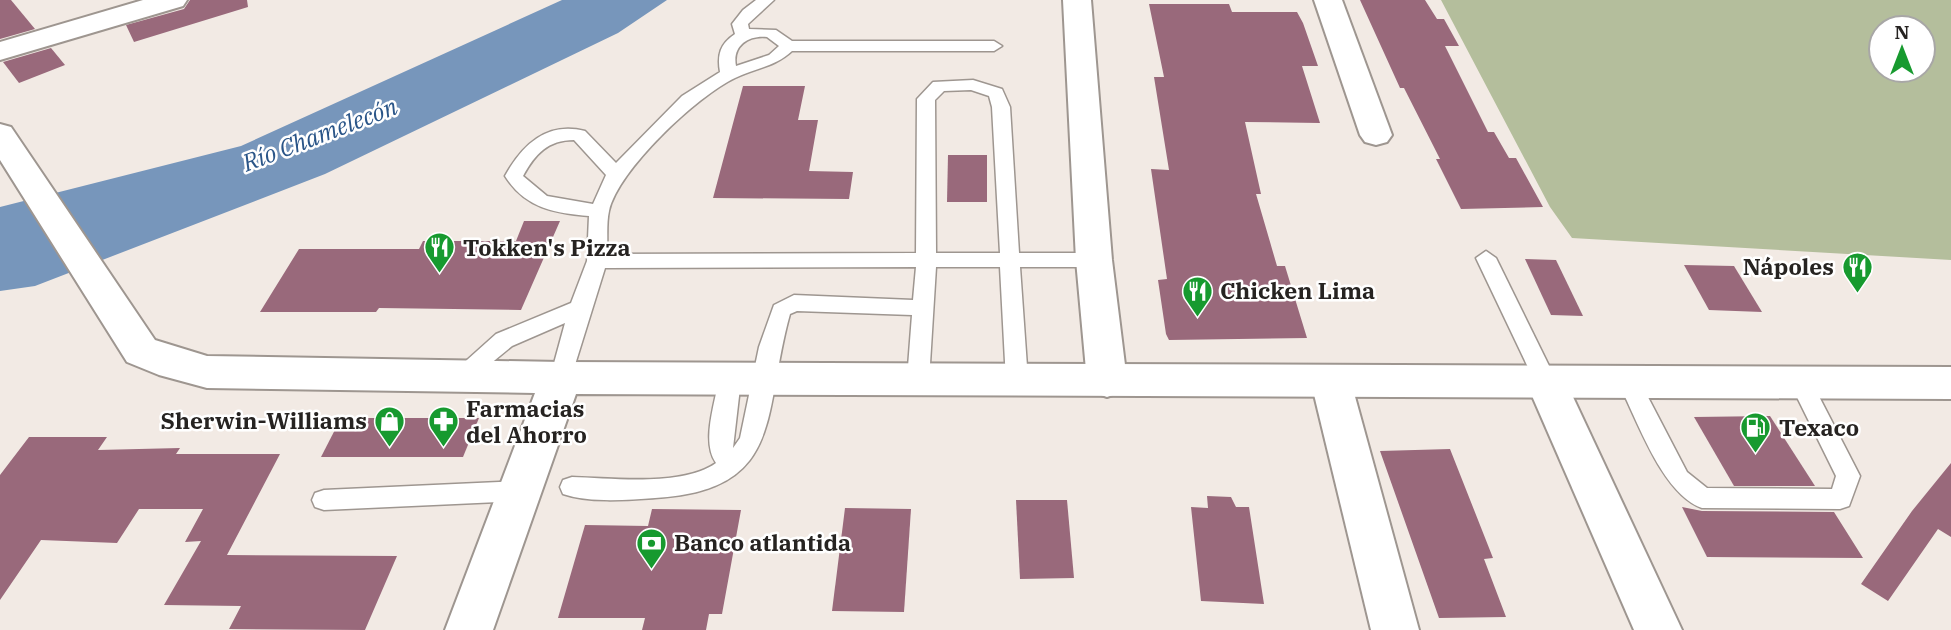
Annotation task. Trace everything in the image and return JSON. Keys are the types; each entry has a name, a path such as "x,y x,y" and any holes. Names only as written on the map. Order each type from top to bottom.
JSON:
{"street":[{"path":"0,51 173,0"},
{"path":"1077,0 1094,260 1107,381"},
{"path":"1328,0 1376,135"},
{"path":"0,134 141,351 173,365 207,372 458,377 1017,381 1951,383"},
{"path":"469,630 561,378"},
{"path":"1331,382 1395,630"},
{"path":"1546,382 1658,630"}],"lane":[{"path":"743,35 740,24 748,13 766,0"},
{"path":"729,74 724,60 726,52 733,42 743,35 775,34 783,38 788,46"},
{"path":"561,378 580,308 597,261 599,211 616,174 688,100 729,74 775,58 788,46 993,46"},
{"path":"918,380 926,261 926,99 939,86 973,85 996,93 1001,107 1017,381"},
{"path":"599,211 545,205 522,190 514,176 522,160 541,139 561,134 579,135 616,174"},
{"path":"1486,258 1546,382"},
{"path":"597,261 1094,260"},
{"path":"732,466 722,454 722,442 747,379 770,347 781,310 794,303 923,308"},
{"path":"458,377 504,340 580,308"},
{"path":"572,487 660,486 709,480 732,466 745,454 751,441 747,379"},
{"path":"1629,382 1679,478 1702,498 1840,499 1848,476 1801,383"},
{"path":"324,500 520,491"}],"green space":[{"path":"1441,0 1951,0 1951,260 1572,238 1550,207"}],"water":[{"name":"Río Chamelecón","path":"562,0 667,0 618,33 325,174 35,286 0,291 0,207 241,146"}],"building":[{"path":"0,0 11,0 35,29 0,39"},
{"path":"190,0 247,0 248,7 134,42 126,25 184,9"},
{"path":"1360,0 1425,0 1437,19 1444,19 1459,46 1445,46 1488,132 1494,132 1509,158 1516,158 1543,207 1461,209 1436,159 1440,159 1404,88 1400,88"},
{"path":"1149,4 1229,4 1232,12 1297,12 1303,23 1318,66 1302,66 1320,123 1245,122 1261,194 1256,194 1277,266 1285,266 1307,338 1169,340 1166,334 1158,280 1167,279 1151,169 1169,170 1154,77 1164,77"},
{"path":"51,48 65,65 19,83 3,62"},
{"path":"743,86 805,86 798,120 818,120 809,171 853,172 849,199 713,198"},
{"path":"948,155 987,155 987,202 947,202"},
{"path":"524,221 560,221 521,310 379,308 376,312 260,312 299,249 419,249 423,241 516,241"},
{"path":"1525,259 1556,260 1583,316 1551,315"},
{"path":"1684,265 1734,266 1762,312 1709,310"},
{"name":"Texaco","path":"1770,416 1815,486 1734,486 1694,417"},
{"path":"341,418 479,418 463,457 321,457"},
{"path":"29,437 107,437 98,450 180,448 176,454 280,454 227,555 397,556 365,630 229,629 241,606 164,605 201,541 185,542 203,509 139,509 117,543 41,540 0,600 0,475"},
{"path":"1450,449 1493,558 1484,559 1506,617 1439,618 1380,451"},
{"path":"1951,463 1951,537 1938,529 1888,601 1861,584 1912,511"},
{"path":"1207,496 1231,497 1236,507 1249,507 1264,604 1201,601 1191,507 1208,508"},
{"path":"1016,500 1067,500 1074,578 1020,579"},
{"path":"1682,507 1702,511 1834,512 1863,558 1707,557"},
{"path":"845,508 911,509 904,612 832,611"},
{"name":"Banco atlantida","path":"652,509 741,510 722,614 709,614 706,630 642,630 645,618 558,618 585,525 648,526"}],"place":[{"name":"Tokken's Pizza","path":"440,275"},
{"name":"Nápoles","path":"1857,294"},
{"name":"Chicken Lima","path":"1197,318"},
{"name":"Sherwin-Williams","path":"390,448"},
{"name":"Farmacias del Ahorro","path":"443,449"},
{"name":"Texaco","path":"1756,455"},
{"name":"Banco atlantida","path":"651,570"}]}
